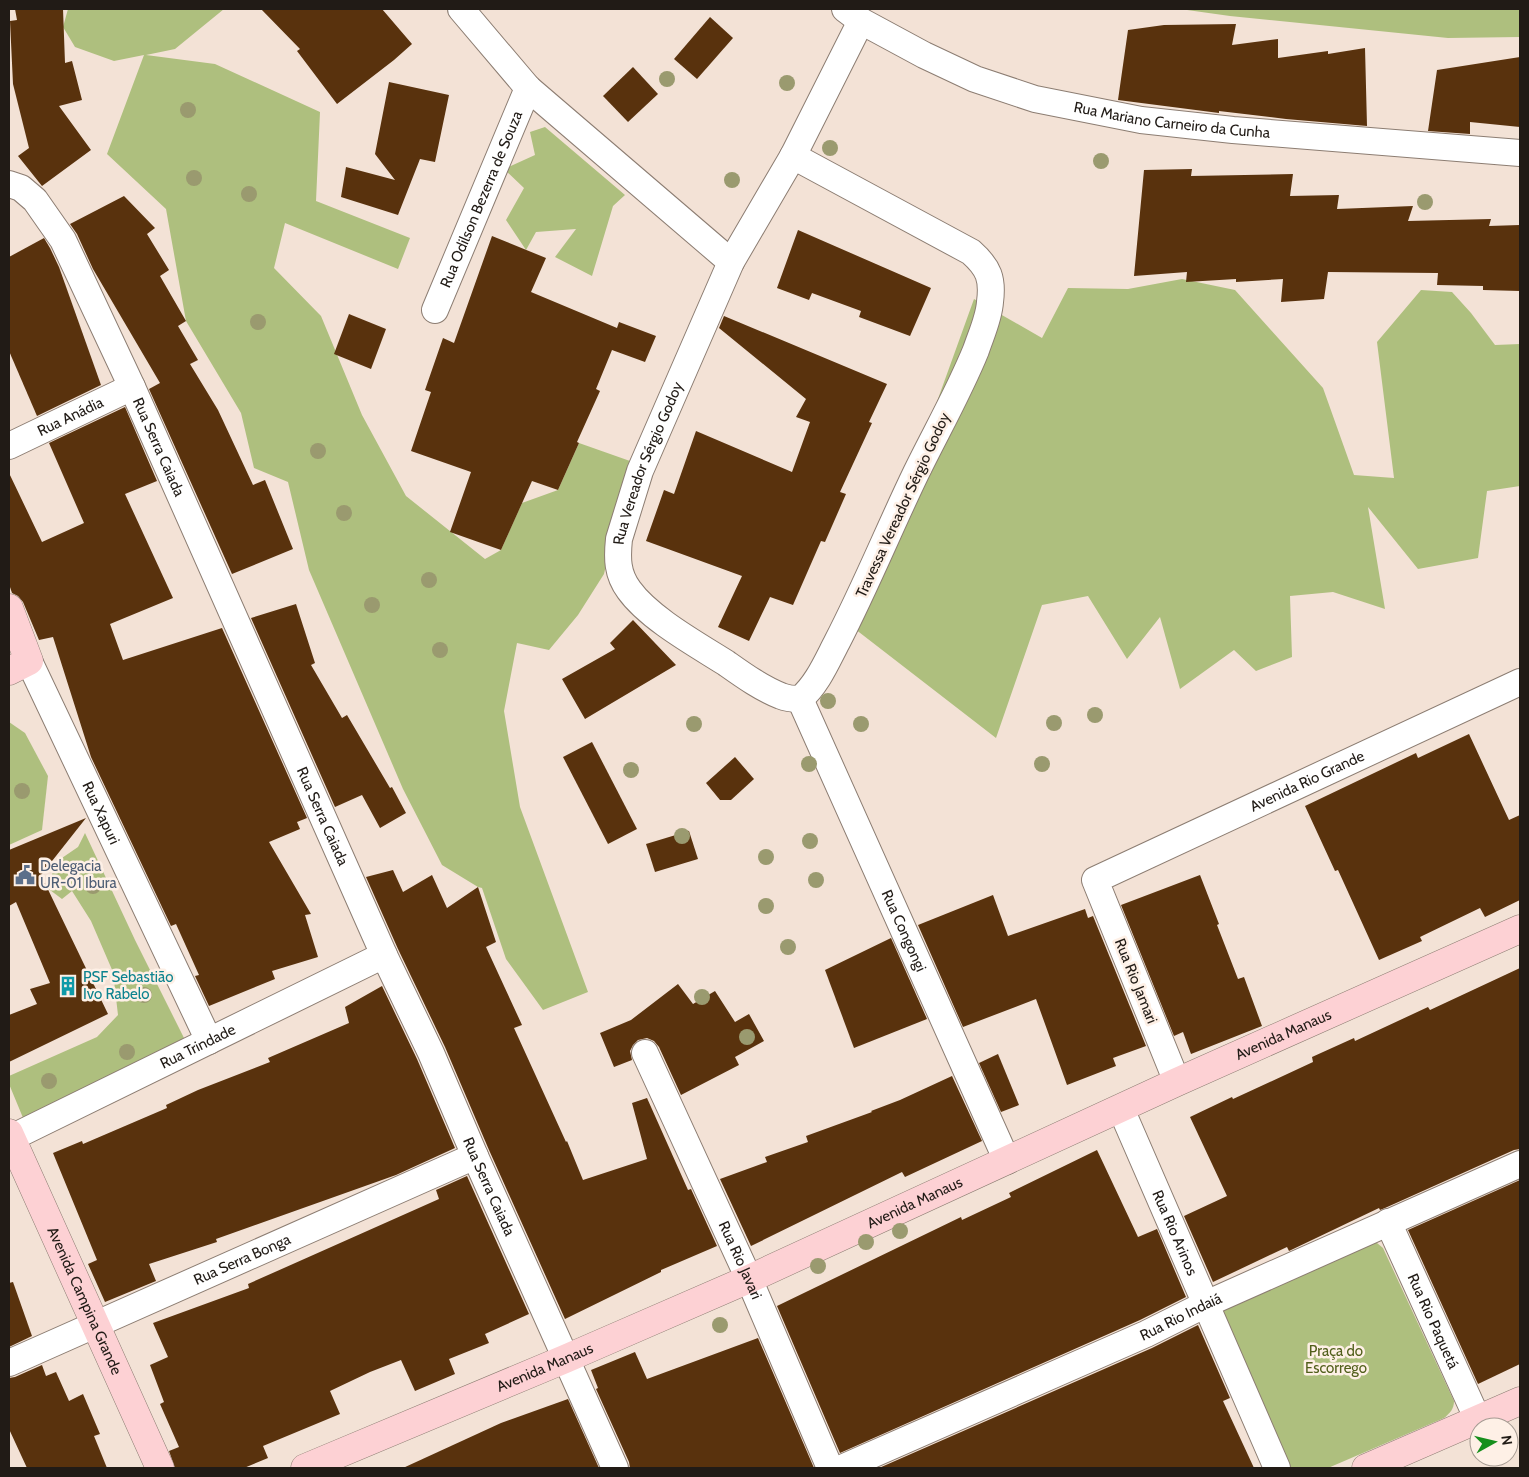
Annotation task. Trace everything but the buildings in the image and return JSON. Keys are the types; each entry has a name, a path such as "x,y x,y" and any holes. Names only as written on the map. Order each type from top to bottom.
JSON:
{"main road":[{"name":"Rua Xapuri","path":"9,608 19,666"},
{"name":"Avenida Manaus","path":"305,1468 565,1359 749,1279 1120,1108 1520,929"},
{"name":"Avenida Campina Grande","path":"10,1135 160,1468"},
{"path":"1485,1417 1520,1401"},
{"path":"1366,1468 1469,1424"}],"street":[{"path":"461,9 528,88 731,262"},
{"name":"Rua Mariano Carneiro da Cunha","path":"853,15 924,55 975,79 1035,99 1054,103 1141,120 1232,130 1520,153"},
{"name":"Rua Vereador Sérgio Godoy","path":"800,699 782,697 758,684 666,623 641,604 628,589 620,574 617,562 619,539 640,471 731,262 793,156 853,15"},
{"name":"Rua Odilson Bezerra de Souza","path":"435,310 528,88"},
{"name":"Travessa Vereador Sérgio Godoy","path":"793,156 971,252 988,270 991,286 990,304 981,335 966,373 916,473 851,615 824,668 805,695 800,699"},
{"name":"Rua Serra Caiada","path":"9,184 21,188 35,200 63,240 132,387 384,955 431,1053 565,1359 615,1468"},
{"name":"Rua Anádia","path":"9,446 132,387"},
{"name":"Rua Xapuri","path":"19,666 209,1042"},
{"name":"Avenida Rio Grande","path":"1095,880 1520,682"},
{"name":"Rua Congongi","path":"800,699 1007,1161"},
{"name":"Rua Rio Jamari","path":"1095,880 1178,1082"},
{"name":"Rua Trindade","path":"10,1135 209,1042 384,955"},
{"name":"Rua Rio Javari","path":"645,1053 749,1279 830,1468"},
{"name":"Rua Rio Arinos","path":"1120,1108 1277,1468"},
{"name":"Rua Serra Bonga","path":"9,1363 475,1156"},
{"name":"Rua Rio Indaiá","path":"842,1468 1146,1334 1206,1304 1520,1164"},
{"name":"Rua Rio Paquetá","path":"1388,1222 1477,1417"}],"green space":[{"path":"68,9 224,9 175,49 146,55 215,64 320,112 316,201 410,238 398,269 285,223 274,268 321,316 362,415 406,496 485,559 501,550 522,503 558,490 579,443 630,461 604,574 578,615 549,650 517,643 504,711 520,807 588,992 543,1010 506,959 482,888 442,865 403,789 309,570 288,482 254,468 241,413 186,321 166,209 107,154 144,55 114,61 75,47 63,27"},
{"path":"1180,9 1520,9 1520,37 1448,38 1230,16"},
{"path":"545,127 625,195 613,206 592,276 555,257 576,229 536,232 526,250 506,220 524,188 504,169 535,155 530,132"},
{"path":"1182,279 1235,290 1323,388 1354,475 1394,478 1377,342 1421,290 1452,292 1471,313 1495,345 1520,344 1520,486 1487,491 1478,558 1418,569 1368,507 1385,609 1333,592 1290,596 1292,657 1256,671 1234,650 1180,689 1160,617 1127,659 1088,596 1042,605 996,738 855,629 974,299 1042,338 1068,288 1128,289"},
{"path":"9,722 25,733 48,776 42,830 9,845"},
{"path":"85,833 135,940 189,1048 26,1125 9,1084 9,1076 97,1037 118,1015 113,972 91,921 72,891 62,899 46,887 59,860 78,847"},
{"name":"Praça do Escorrego","path":"1370,1242 1377,1243 1383,1248 1454,1401 1453,1406 1450,1413 1444,1418 1328,1468 1286,1468 1223,1312 1226,1307"}],"place":[{"name":"Delegacia UR-01 Ibura","path":"25,875"},
{"name":"PSF Sebastião Ivo Rabelo","path":"68,986"}]}
